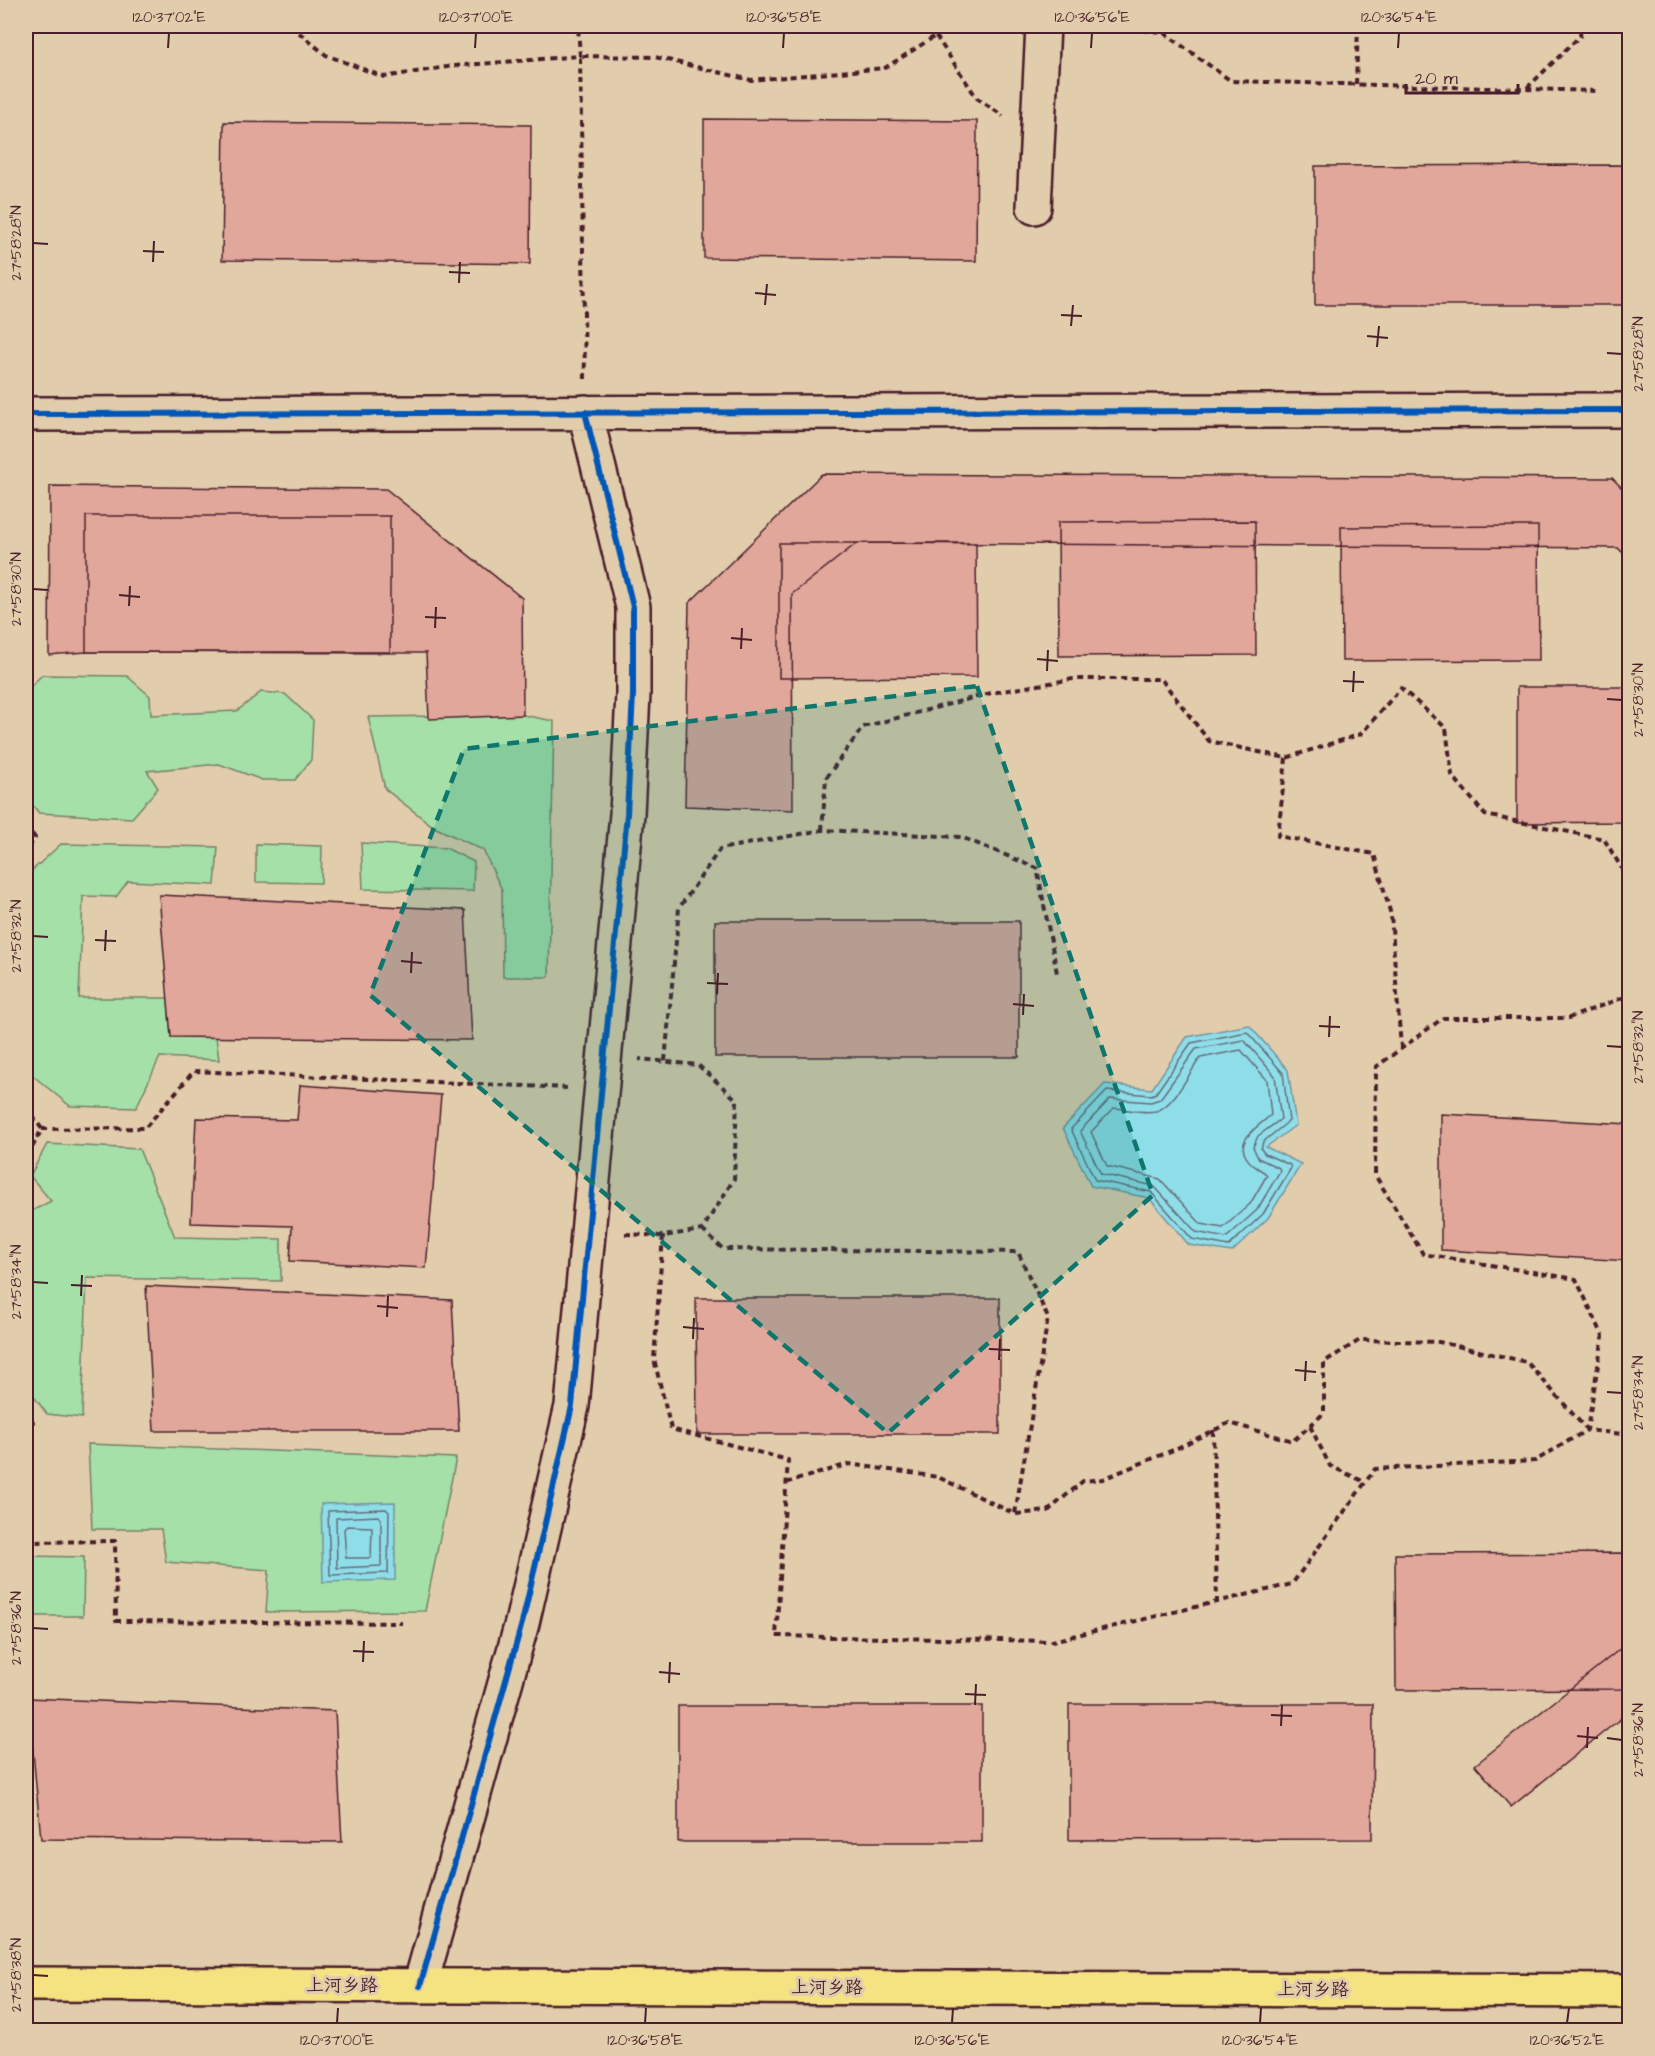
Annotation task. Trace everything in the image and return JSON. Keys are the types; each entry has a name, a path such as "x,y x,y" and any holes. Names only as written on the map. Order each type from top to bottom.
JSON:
{"main road":[{"name":"上河乡路","path":"26,1984 1629,1991"}],"street":[{"path":"1034,207 1043,26"},
{"path":"26,414 1629,410"},
{"path":"420,1986 522,1623 572,1406 627,814 633,694 633,608 585,412"}],"path":[{"path":"193,26 212,32 237,26"},
{"path":"291,26 326,55 384,78 453,66 580,56 655,57 751,80 885,68 951,26"},
{"path":"579,26 585,412"},
{"path":"1092,26 1163,32 1231,81 1598,91"},
{"path":"1356,84 1358,26"},
{"path":"1526,89 1580,36 1581,26"},
{"path":"936,36 977,98 1037,141"},
{"path":"822,830 826,778 863,727 991,693 1073,679 1161,679 1209,741 1286,758 1360,734 1401,688 1446,728 1452,774 1485,815 1604,839 1629,882"},
{"path":"1286,758 1278,836 1374,854 1391,915 1401,1049"},
{"path":"26,825 35,838 26,851"},
{"path":"665,1060 679,908 720,849 822,830 961,837 1037,868 1057,973"},
{"path":"1587,1430 1603,1336 1576,1280 1423,1254 1375,1175 1376,1067 1443,1018 1569,1018 1629,995"},
{"path":"588,1233 663,1236 702,1230 734,1179 737,1100 698,1065 665,1060 603,1056"},
{"path":"42,1129 145,1128 194,1071 601,1090"},
{"path":"26,1107 42,1129"},
{"path":"26,1159 42,1129"},
{"path":"702,1230 723,1249 1018,1252 1048,1318 1016,1514"},
{"path":"663,1236 654,1359 671,1429 788,1460 776,1636 1052,1641 1217,1602 1292,1584 1374,1469 1535,1461 1587,1430 1629,1434"},
{"path":"786,1483 849,1464 938,1477 1016,1514 1048,1511 1083,1481 1103,1479 1173,1450 1229,1423 1293,1441 1324,1413 1324,1362 1360,1340 1439,1342 1527,1362 1587,1430"},
{"path":"26,1409 33,1422 26,1430"},
{"path":"1310,1426 1330,1466 1365,1482"},
{"path":"1213,1430 1217,1602"},
{"path":"26,1542 115,1541 116,1621 402,1623"}],"highlighted area":[{"path":"977,686 1153,1195 888,1433 370,995 464,749"}],"green space":[{"path":"42,675 127,676 150,696 151,715 237,711 261,692 285,694 313,720 311,760 295,780 262,780 219,764 147,771 158,788 132,818 39,813 26,797 26,691"},
{"path":"523,715 554,721 549,977 503,977 502,890 483,850 434,827 385,789 368,717"},
{"path":"361,843 446,848 474,862 473,891 363,889"},
{"path":"61,844 218,847 215,885 128,881 116,897 83,896 79,998 168,998 171,1036 216,1037 219,1060 160,1057 136,1108 70,1106 26,1070 26,876"},
{"path":"256,844 322,846 321,883 256,882"},
{"path":"47,1144 139,1149 175,1237 281,1239 281,1281 87,1278 82,1418 47,1414 26,1386 26,1214 51,1201 30,1176"},
{"path":"88,1444 456,1458 425,1611 266,1612 269,1570 166,1562 161,1529 92,1529"},
{"path":"26,1556 84,1557 83,1616 26,1616"}],"water":[{"path":"1249,1025 1288,1070 1296,1125 1266,1147 1301,1164 1268,1218 1232,1252 1189,1245 1149,1198 1091,1186 1063,1128 1105,1084 1152,1089 1187,1037"},
{"path":"395,1502 395,1580 323,1582 321,1504"}],"building":[{"path":"704,119 977,121 976,261 704,258"},
{"path":"224,122 531,125 530,264 222,260"},
{"path":"1623,165 1624,305 1315,305 1315,166"},
{"path":"822,474 1612,478 1630,496 1630,560 1618,548 857,543 792,594 793,810 685,806 689,603"},
{"path":"50,486 386,489 522,598 523,715 429,719 426,653 86,652 49,655"},
{"path":"86,516 390,516 390,652 86,652"},
{"path":"1255,521 1256,655 1059,656 1058,522"},
{"path":"1538,526 1539,660 1342,661 1341,527"},
{"path":"779,543 976,543 977,677 779,678"},
{"path":"1517,687 1630,687 1630,822 1517,823"},
{"path":"159,895 465,910 472,1040 171,1037"},
{"path":"715,921 1019,921 1019,1057 715,1057"},
{"path":"300,1085 441,1095 426,1268 290,1261 292,1226 191,1223 196,1118 297,1120"},
{"path":"1441,1114 1630,1124 1630,1261 1441,1250"},
{"path":"146,1286 452,1300 459,1431 154,1431"},
{"path":"696,1298 1000,1298 1000,1434 697,1434"},
{"path":"1630,1553 1630,1689 1396,1690 1395,1554"},
{"path":"1630,1641 1630,1711 1511,1807 1475,1765"},
{"path":"28,1698 335,1711 342,1842 41,1839"},
{"path":"1069,1704 1373,1704 1372,1839 1069,1840"},
{"path":"678,1706 982,1706 982,1842 678,1842"}],"cycle path":[{"path":"26,414 1630,410"},
{"path":"420,1986 522,1623 572,1406 627,814 633,694 633,607 585,412"}]}
